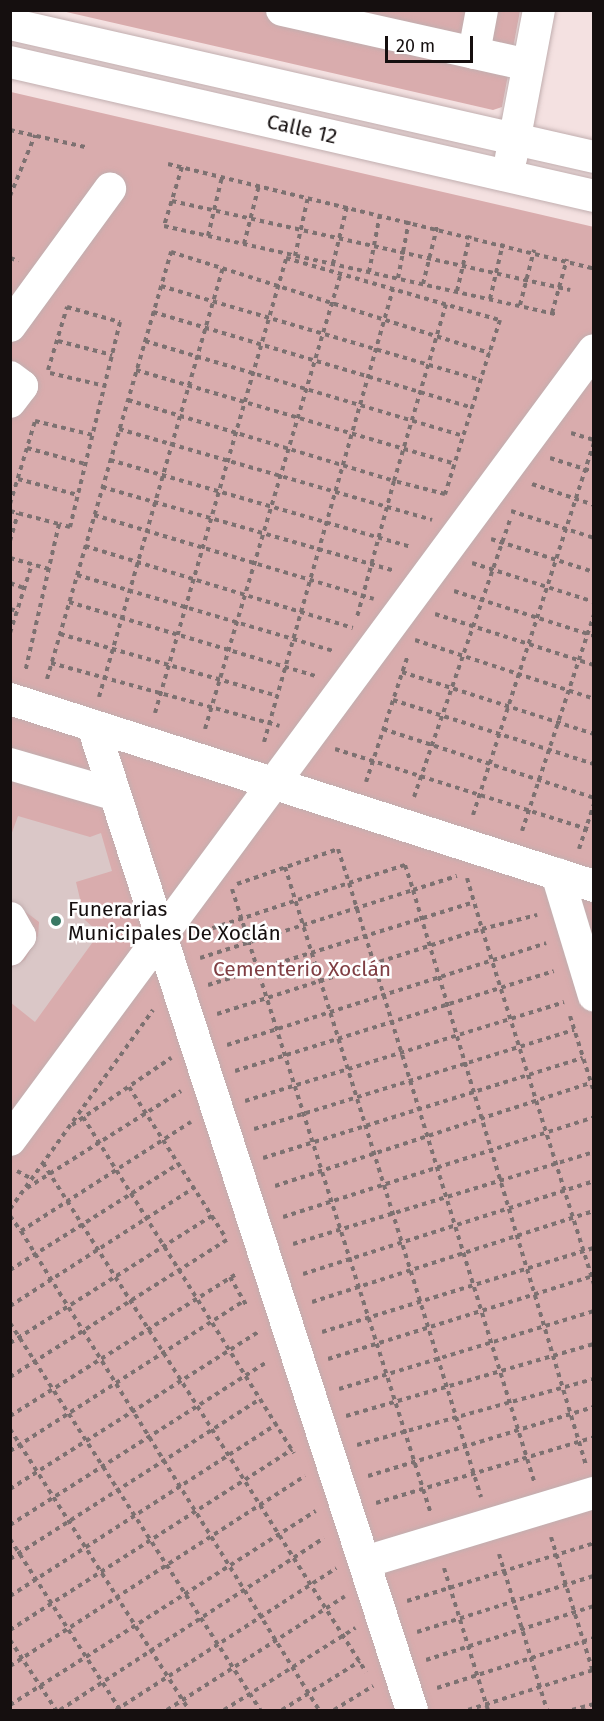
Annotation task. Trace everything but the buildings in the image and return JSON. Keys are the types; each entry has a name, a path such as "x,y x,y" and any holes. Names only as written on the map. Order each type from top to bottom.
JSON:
{"street":[{"path":"282,10 528,65"},
{"path":"474,53 482,10"},
{"path":"507,176 539,10"},
{"name":"Calle 12","path":"10,24 594,157"},
{"name":"Calle 12","path":"10,62 594,196"},
{"path":"10,326 110,189"},
{"path":"10,1140 160,937 272,779 594,350"},
{"path":"10,377 22,386 24,407"},
{"path":"17,690 95,715 272,779 566,860 589,871"},
{"path":"95,715 113,794 160,937 354,1563 422,1700"},
{"path":"10,765 113,794"},
{"path":"566,860 579,999"},
{"path":"10,918 20,936 10,950"},
{"path":"354,1563 591,1484"}],"path":[{"path":"10,130 85,147"},
{"path":"10,196 34,135"},
{"path":"168,164 567,258 592,268"},
{"path":"182,167 164,226 554,313 558,288 567,258"},
{"path":"208,236 222,177"},
{"path":"244,244 260,185"},
{"path":"295,255 308,197"},
{"path":"172,201 570,290"},
{"path":"333,264 347,206"},
{"path":"369,272 380,214"},
{"path":"398,278 409,221"},
{"path":"423,284 437,227"},
{"path":"456,291 470,235"},
{"path":"490,299 503,243"},
{"path":"520,305 534,250"},
{"path":"44,688 171,252 489,353"},
{"path":"128,400 180,416 236,432 289,448 343,465 445,494 500,320 286,258 244,402 236,432 228,460 218,492 194,579 177,634 153,722"},
{"path":"95,715 223,268"},
{"path":"202,738 341,274"},
{"path":"161,286 481,380"},
{"path":"263,746 393,288"},
{"path":"85,546 354,628 403,448 446,304"},
{"path":"10,511 70,527 120,322 67,307 46,383"},
{"path":"153,312 472,408"},
{"path":"58,341 112,355"},
{"path":"145,341 463,436"},
{"path":"42,378 51,366"},
{"path":"136,370 454,464"},
{"path":"49,373 105,386"},
{"path":"24,407 35,421 93,435"},
{"path":"10,504 35,421"},
{"path":"119,429 433,520"},
{"path":"472,820 594,441 560,429"},
{"path":"27,448 85,464"},
{"path":"541,454 594,472"},
{"path":"110,460 413,547"},
{"path":"18,479 78,495"},
{"path":"521,481 594,505"},
{"path":"102,487 395,572"},
{"path":"501,508 594,538"},
{"path":"413,800 513,512"},
{"path":"11,537 18,513"},
{"path":"94,515 375,599"},
{"path":"17,690 59,525"},
{"path":"480,536 594,572"},
{"path":"10,558 49,569"},
{"path":"463,560 594,602"},
{"path":"11,631 32,564"},
{"path":"77,575 337,652"},
{"path":"10,583 24,588"},
{"path":"443,587 594,636"},
{"path":"69,602 318,677"},
{"path":"10,609 17,611"},
{"path":"425,611 594,665"},
{"path":"521,836 594,615"},
{"path":"60,634 276,696"},
{"path":"406,637 594,699"},
{"path":"374,788 365,785 413,639"},
{"path":"51,663 283,727"},
{"path":"402,672 594,734"},
{"path":"393,700 594,764"},
{"path":"383,729 594,798"},
{"path":"325,746 594,831"},
{"path":"404,797 423,804"},
{"path":"589,871 566,860 585,829 594,804"},
{"path":"462,816 482,823"},
{"path":"511,832 532,839"},
{"path":"231,886 338,849 537,1490"},
{"path":"197,933 405,865 591,1484"},
{"path":"285,867 484,1506"},
{"path":"191,953 194,961 466,873 594,1284"},
{"path":"221,890 228,880 268,997 433,1522"},
{"path":"201,987 474,902"},
{"path":"211,1016 537,913 540,923"},
{"path":"543,933 549,952"},
{"path":"220,1047 546,942"},
{"path":"552,962 558,981"},
{"path":"226,1065 229,1073 555,971"},
{"path":"199,978 204,996"},
{"path":"562,991 579,999"},
{"path":"238,1103 579,999"},
{"path":"579,999 574,1030 594,1092"},
{"path":"10,1209 160,1001"},
{"path":"208,1006 213,1023"},
{"path":"250,1140 247,1131 574,1030"},
{"path":"218,1039 223,1056"},
{"path":"70,1127 181,1052"},
{"path":"256,1160 583,1058"},
{"path":"169,1060 174,1070"},
{"path":"179,1079 189,1098"},
{"path":"265,1189 591,1083"},
{"path":"129,1087 232,1247"},
{"path":"25,1189 184,1089"},
{"path":"235,1093 241,1112"},
{"path":"275,1220 594,1117"},
{"path":"83,1118 297,1458"},
{"path":"21,1231 198,1118"},
{"path":"283,1248 594,1152"},
{"path":"43,1163 380,1693"},
{"path":"10,1270 178,1164"},
{"path":"10,1167 32,1179"},
{"path":"293,1277 594,1181"},
{"path":"10,1306 194,1188"},
{"path":"302,1305 594,1211"},
{"path":"10,1216 36,1254 319,1710"},
{"path":"10,1342 212,1216"},
{"path":"10,1377 227,1240"},
{"path":"311,1335 594,1248"},
{"path":"10,1416 237,1273 241,1262"},
{"path":"320,1362 592,1276"},
{"path":"10,1451 244,1301"},
{"path":"329,1392 594,1311"},
{"path":"10,1323 260,1710"},
{"path":"10,1489 261,1330"},
{"path":"337,1419 594,1344"},
{"path":"10,1526 276,1356"},
{"path":"347,1448 594,1378"},
{"path":"10,1559 260,1399"},
{"path":"357,1479 594,1407"},
{"path":"10,1596 276,1424"},
{"path":"10,1429 189,1710"},
{"path":"365,1506 594,1437"},
{"path":"10,1630 292,1450"},
{"path":"303,1466 313,1483"},
{"path":"10,1666 308,1474"},
{"path":"10,1705 323,1506"},
{"path":"60,1710 332,1533"},
{"path":"468,1710 593,1672 549,1533"},
{"path":"10,1539 118,1710 311,1585 354,1563"},
{"path":"402,1602 594,1543"},
{"path":"497,1549 546,1710"},
{"path":"441,1556 488,1710"},
{"path":"411,1633 594,1576"},
{"path":"167,1710 351,1593"},
{"path":"420,1661 594,1606"},
{"path":"224,1710 360,1624"},
{"path":"422,1700 477,1676 594,1638"},
{"path":"10,1640 56,1710"},
{"path":"282,1710 365,1658"},
{"path":"334,1710 376,1684"},
{"path":"572,1710 594,1704"}],"green space":[{"path":"62,11 520,11 502,107 493,110"},
{"name":"Cementerio Xoclán","path":"11,92 594,227 593,1710 11,1710"}],"place":[{"name":"Funerarias Municipales De Xoclán","path":"56,921"}]}
